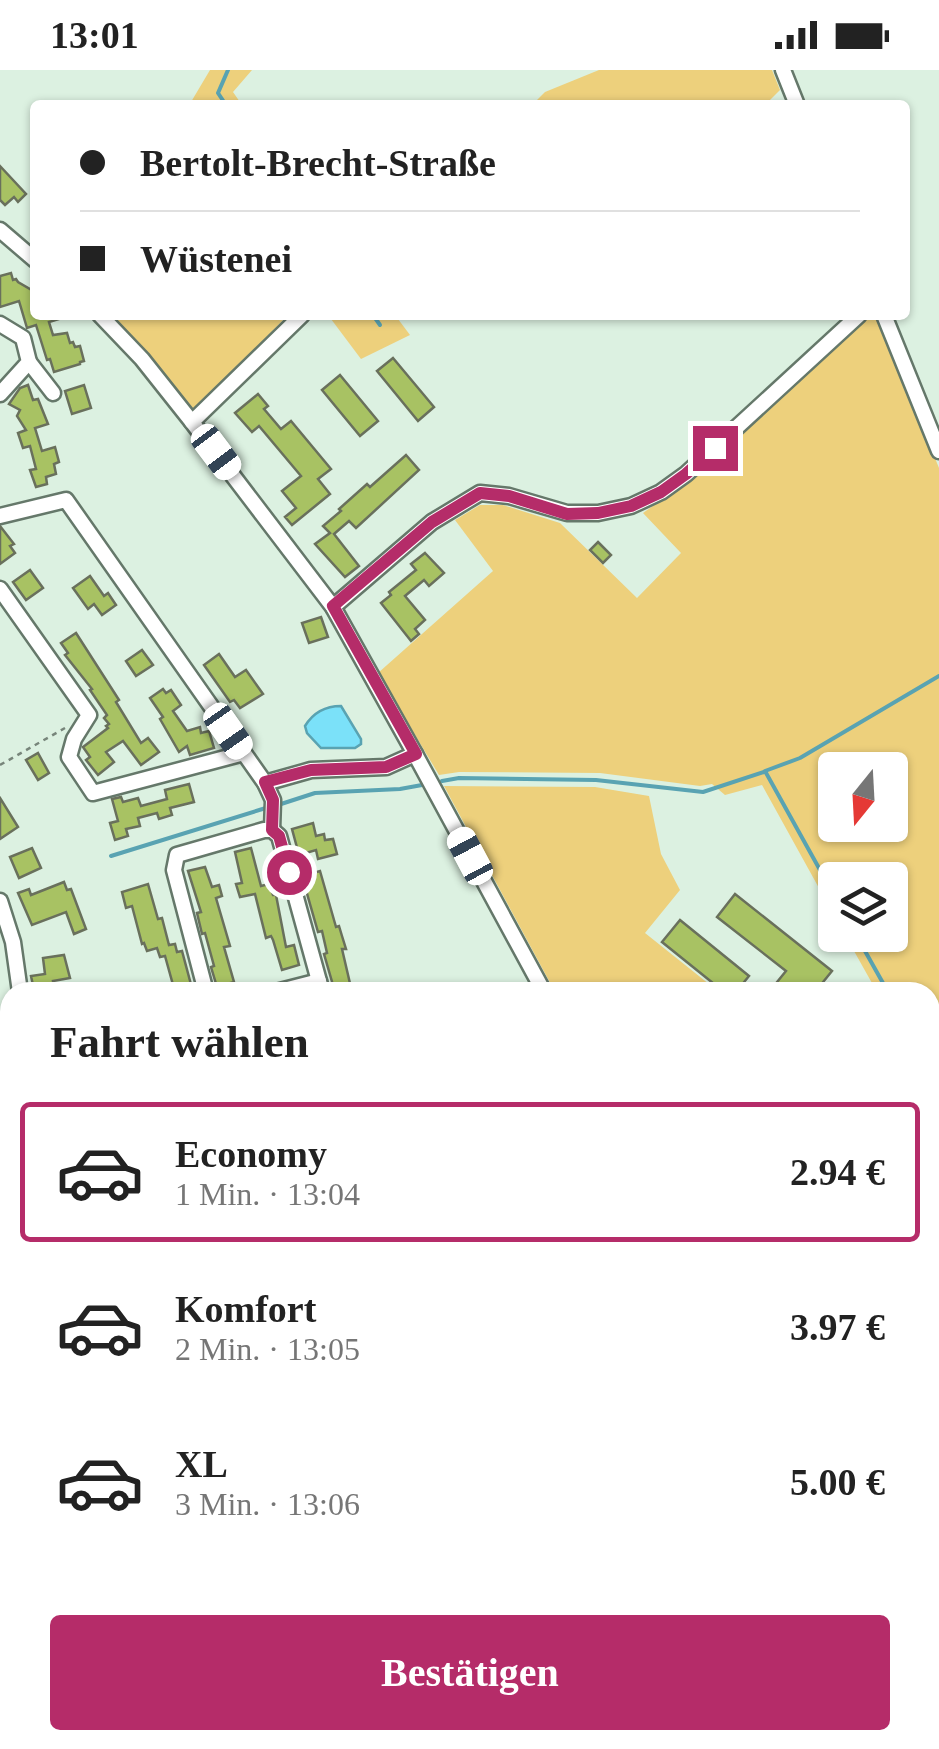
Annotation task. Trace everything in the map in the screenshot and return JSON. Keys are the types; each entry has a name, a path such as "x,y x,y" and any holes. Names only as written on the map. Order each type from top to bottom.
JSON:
{"street":[{"path":"783,70 795,100"},
{"path":"0,230 30,256"},
{"path":"105,320 142,359 333,606 539,982"},
{"path":"192,422 297,320"},
{"path":"333,606 432,522 480,493 509,496 567,514 631,506 661,492 686,474 854,320"},
{"path":"886,320 939,451"},
{"path":"0,324 24,338 29,362 53,393"},
{"path":"0,394 29,362"},
{"path":"0,516 66,500 265,782 274,806 272,830"},
{"path":"0,590 88,715 69,756 93,793 244,753"},
{"path":"265,782 311,770 386,767 416,754"},
{"path":"203,982 174,870 175,859 272,830 279,836 319,982"},
{"path":"0,903 13,942 19,982"}],"path":[{"path":"0,765 66,727 82,726"}],"shaded area":[{"path":"210,70 252,70 233,92 239,100 192,100"},
{"path":"599,70 772,70 780,90 770,100 537,100 545,92"},
{"path":"112,320 283,320 193,412"},
{"path":"332,320 399,320 410,335 361,359"},
{"path":"863,320 879,320 939,468 939,982 871,982 855,952 908,952 908,862 818,862 818,886 762,785 725,795 712,784 700,786 600,773 439,775 378,673 493,571 455,520 480,505 503,505 560,523 637,598 681,553 643,513 685,483"},
{"path":"444,786 595,787 649,796 661,854 680,890 645,933 706,982 550,982"}],"water":[{"path":"341,706 361,744 355,748 321,748 305,726 320,711"}],"building":[{"path":"0,166 26,194 18,202 14,197 5,205 0,200"},
{"path":"11,273 13,280 30,289 30,320 56,320 49,322 53,335 67,333 70,343 80,346 84,361 54,372 36,325 27,328 19,301 0,307 0,276"},
{"path":"393,358 434,407 418,421 377,371"},
{"path":"340,375 378,421 360,436 322,390"},
{"path":"28,385 48,424 35,428 42,451 55,447 59,462 54,464 56,474 46,477 47,484 36,487 30,470 36,469 30,446 23,448 18,433 26,430 17,416 20,410 9,404 20,388"},
{"path":"84,385 91,408 72,414 65,391"},
{"path":"258,394 268,406 264,409 281,429 291,421 331,469 318,479 330,494 292,525 285,517 296,508 282,491 301,476 259,426 252,432 235,413"},
{"path":"406,455 419,470 356,528 349,521 334,534 359,566 345,577 315,544 330,533 323,526 367,484 370,487"},
{"path":"0,526 14,544 10,546 15,553 0,564"},
{"path":"598,542 611,555 603,563 590,550"},
{"path":"425,553 444,573 429,586 424,580 405,596 425,620 415,629 419,634 411,641 381,603 416,570 411,564"},
{"path":"30,570 43,588 26,600 13,582"},
{"path":"90,576 116,605 102,615 94,604 88,609 73,588"},
{"path":"321,617 328,637 309,643 302,623"},
{"path":"76,633 141,743 148,738 159,752 141,765 123,741 106,752 114,762 98,775 86,760 90,757 83,747 109,724 92,689 65,655 68,653 61,643"},
{"path":"142,650 153,665 136,676 126,661"},
{"path":"219,654 235,677 246,670 263,694 240,708 234,700 230,702 204,665"},
{"path":"163,689 166,693 171,690 181,705 173,711 187,731 200,727 201,733 209,731 214,748 190,755 187,746 179,752 150,698"},
{"path":"38,753 49,773 38,780 26,760"},
{"path":"189,784 194,802 170,808 172,815 159,819 157,813 138,818 140,826 126,829 128,836 115,840 110,823 118,821 112,799 121,797 123,802 138,798 141,806 167,799 165,790"},
{"path":"0,798 18,827 0,839"},
{"path":"313,823 316,836 324,834 325,840 333,839 337,854 318,859 316,850 299,855 292,829"},
{"path":"32,848 41,868 19,878 10,857"},
{"path":"251,848 261,886 269,884 276,895 286,947 294,945 299,965 282,970 271,936 266,938 255,894 240,897 236,884 242,883 235,852"},
{"path":"205,867 212,887 219,885 222,896 216,898 230,946 224,947 234,982 216,982 188,871"},
{"path":"320,871 346,949 342,949 350,982 332,982 322,931 318,932 302,876"},
{"path":"64,882 67,890 71,889 86,929 74,934 66,912 32,925 18,893 29,889 31,895"},
{"path":"148,884 169,945 175,944 177,952 182,951 190,982 172,982 165,956 160,957 157,948 147,951 132,906 126,908 122,892"},
{"path":"735,894 832,971 823,982 777,982 786,971 717,917"},
{"path":"680,920 749,976 744,982 712,982 662,942"},
{"path":"64,955 70,978 32,982 31,976 45,974 43,958"}],"waterway":[{"path":"223,100 218,93 228,70"},
{"path":"376,320 380,325"},
{"path":"818,866 765,771 800,758 939,676"},
{"path":"442,781 596,780 703,792 764,772"},
{"path":"278,805 315,793 422,785"},
{"path":"111,856 269,807"},
{"path":"866,952 882,982"}],"route":[{"path":"289,872 279,836 272,830 273,800 265,782 311,770 386,767 416,754 333,606 432,522 480,493 509,496 567,514 598,513 631,506 661,492 715,448"}]}
